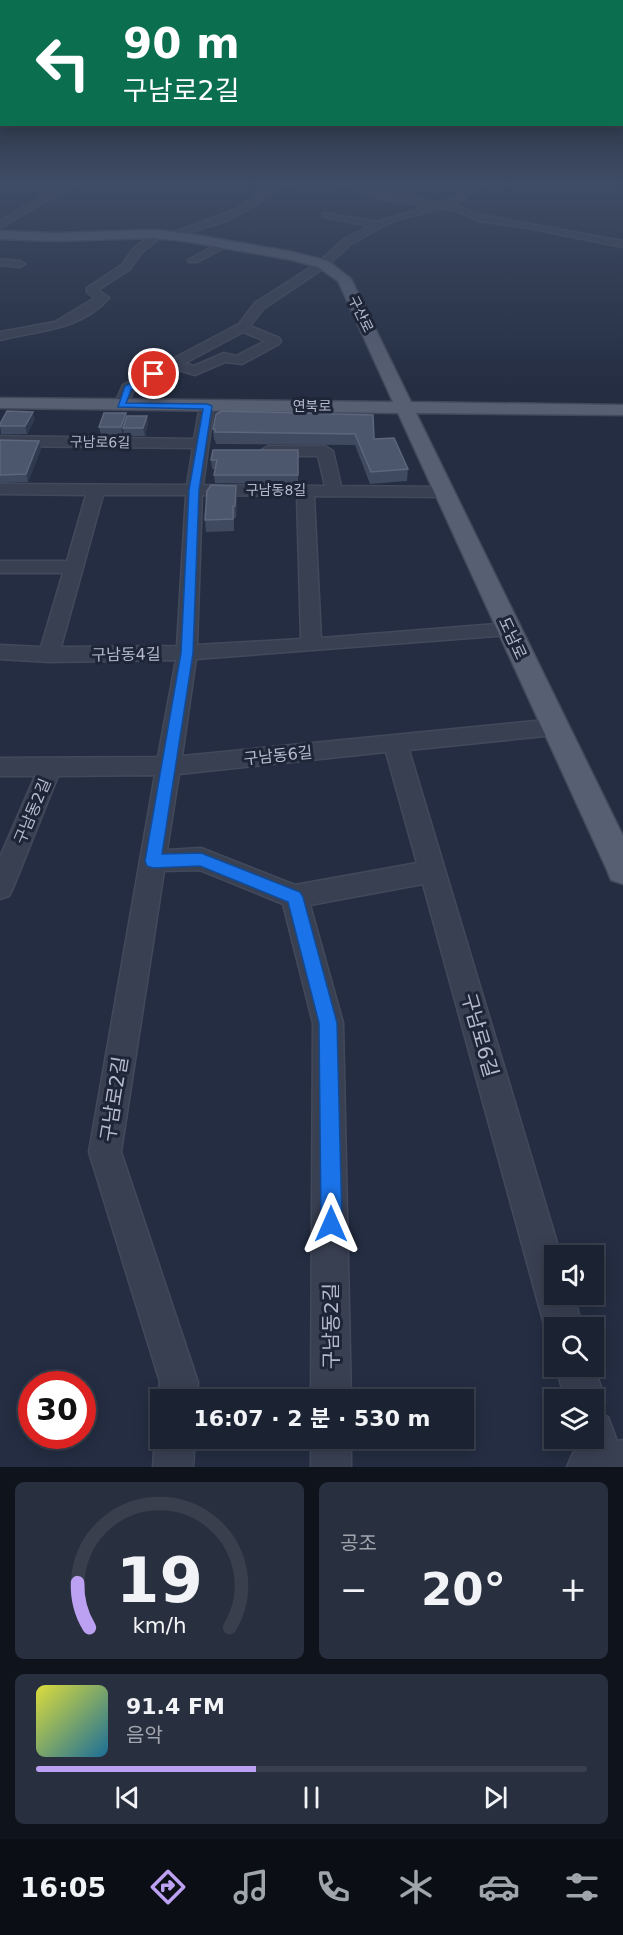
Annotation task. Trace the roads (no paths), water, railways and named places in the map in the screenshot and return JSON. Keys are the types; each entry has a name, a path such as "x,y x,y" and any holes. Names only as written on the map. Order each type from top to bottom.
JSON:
{"main road":[{"name":"구산로","path":"273,251 323,264 344,279 404,406"},
{"name":"연북로","path":"0,403 623,410"},
{"name":"도남로","path":"404,406 623,870"}],"street":[{"path":"0,336 15,331 41,329 78,316 102,298 91,290 126,267 137,251"},
{"path":"194,260 210,251"},
{"path":"121,405 128,388 243,327 259,306 323,264 337,251"},
{"path":"0,262 20,264"},
{"path":"174,364 195,371 224,357 237,361 275,341 243,327"},
{"name":"구남로2길","path":"178,1389 179,1382 105,1152 187,653 194,490 205,448 207,406"},
{"name":"구남로6길","path":"0,441 205,448"},
{"path":"247,451 325,451 334,490"},
{"name":"구남동8길","path":"0,489 444,492"},
{"path":"50,655 96,490"},
{"path":"305,490 311,644"},
{"path":"0,567 75,567"},
{"name":"구남동4길","path":"0,652 50,655 187,653 509,629"},
{"name":"구남동6길","path":"0,767 168,766 555,727"},
{"name":"구남로6길","path":"395,743 561,1317"},
{"name":"구남동2길","path":"0,888 50,766"},
{"path":"153,861 201,859 294,897 432,871"},
{"name":"구남동2길","path":"294,897 328,1023 331,1389"},
{"path":"173,1467 174,1449"},
{"path":"331,1449 331,1467"}]}
